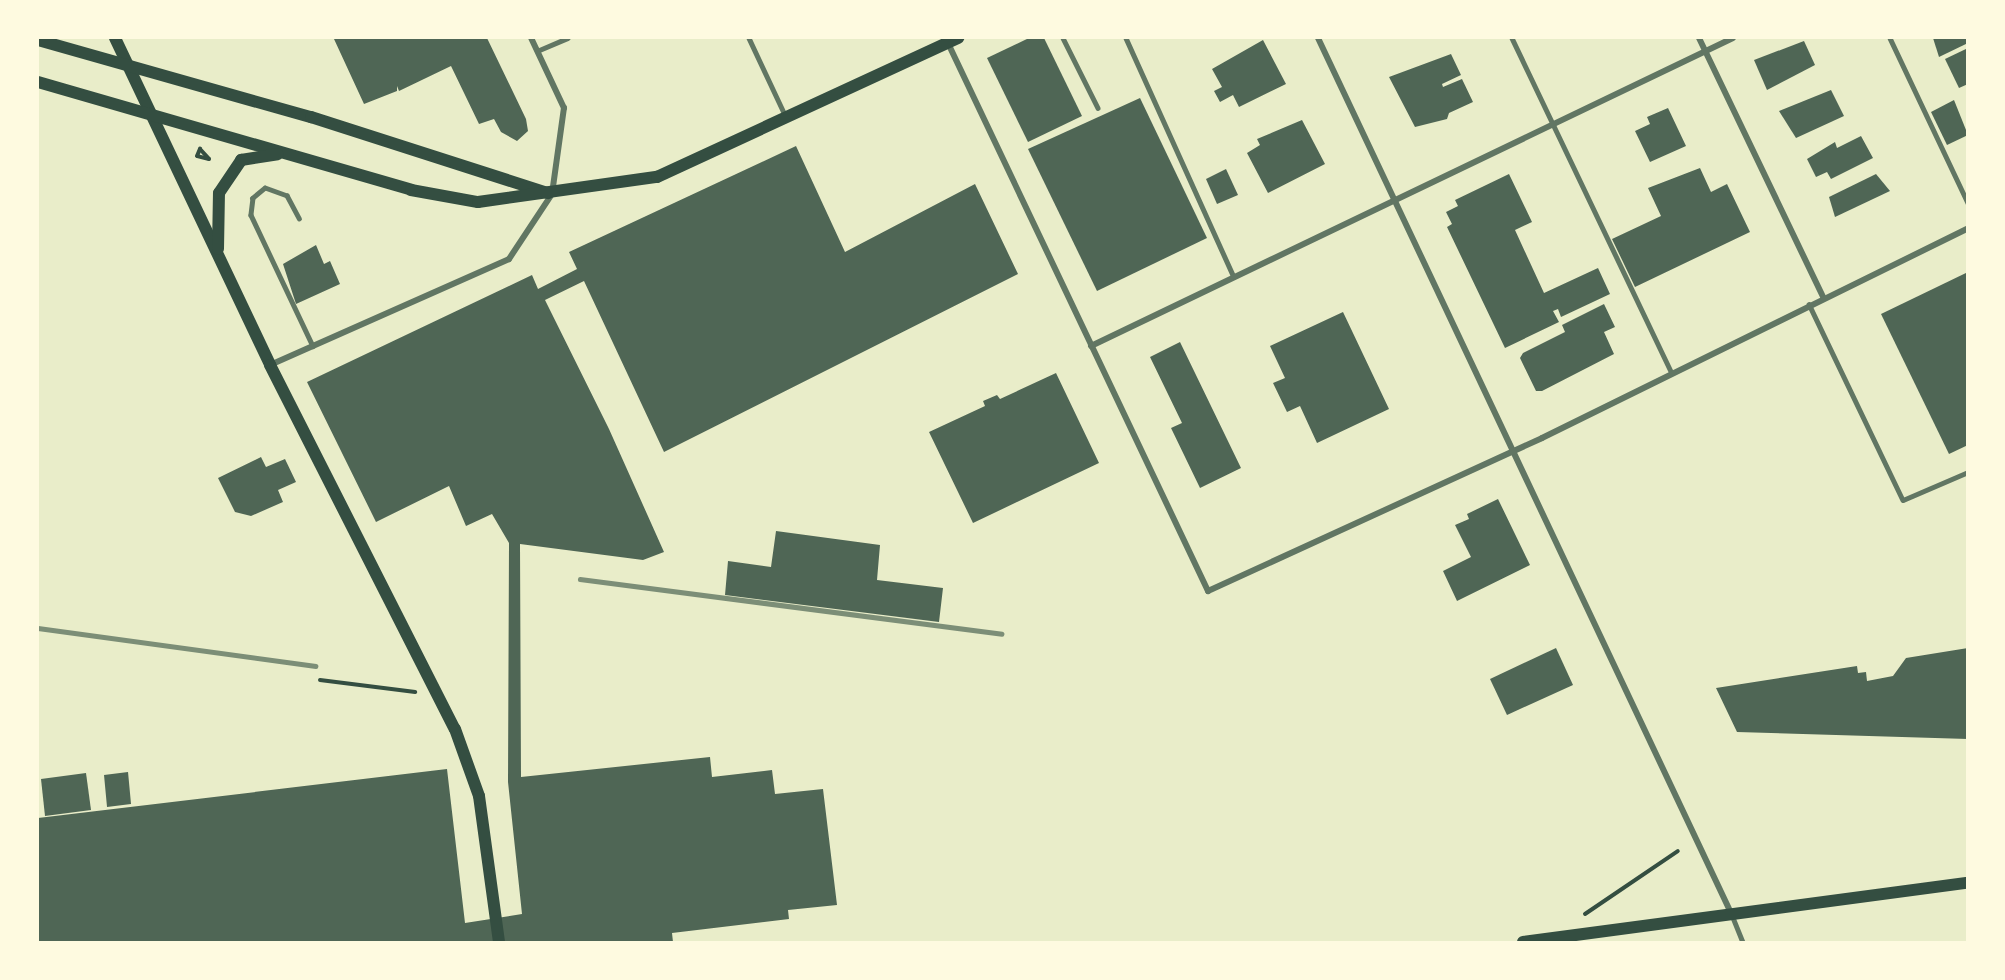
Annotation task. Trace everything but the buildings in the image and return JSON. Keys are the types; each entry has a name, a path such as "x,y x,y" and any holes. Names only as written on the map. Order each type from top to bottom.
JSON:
{"main road":[{"path":"115,38 270,365 455,729 479,796 499,942"},
{"path":"38,82 411,190 478,202 552,194 657,177 950,39"},
{"path":"38,40 310,117 552,194"},
{"path":"218,253 219,193 241,160 282,153"},
{"path":"1523,942 1968,883"}],"street":[{"path":"270,365 509,259 552,194 564,108 531,38"},
{"path":"1318,38 1732,915"},
{"path":"1699,38 1823,297"},
{"path":"1091,346 1733,38"},
{"path":"950,39 1091,346 1208,591 1514,451 1823,297 1968,228"}],"lane":[{"path":"537,51 567,38"},
{"path":"749,38 786,117"},
{"path":"1063,38 1098,108"},
{"path":"1126,38 1234,277"},
{"path":"1512,38 1671,372"},
{"path":"1890,38 1968,204"},
{"path":"299,219 286,196 265,188 253,198 251,215 313,346"},
{"path":"1809,304 1903,500 1968,472"},
{"path":"1732,915 1743,942"}],"path":[{"path":"320,680 416,692"},
{"path":"1585,914 1678,851"}],"railway":[{"path":"580,579 1001,634"},
{"path":"38,628 315,666"}]}
